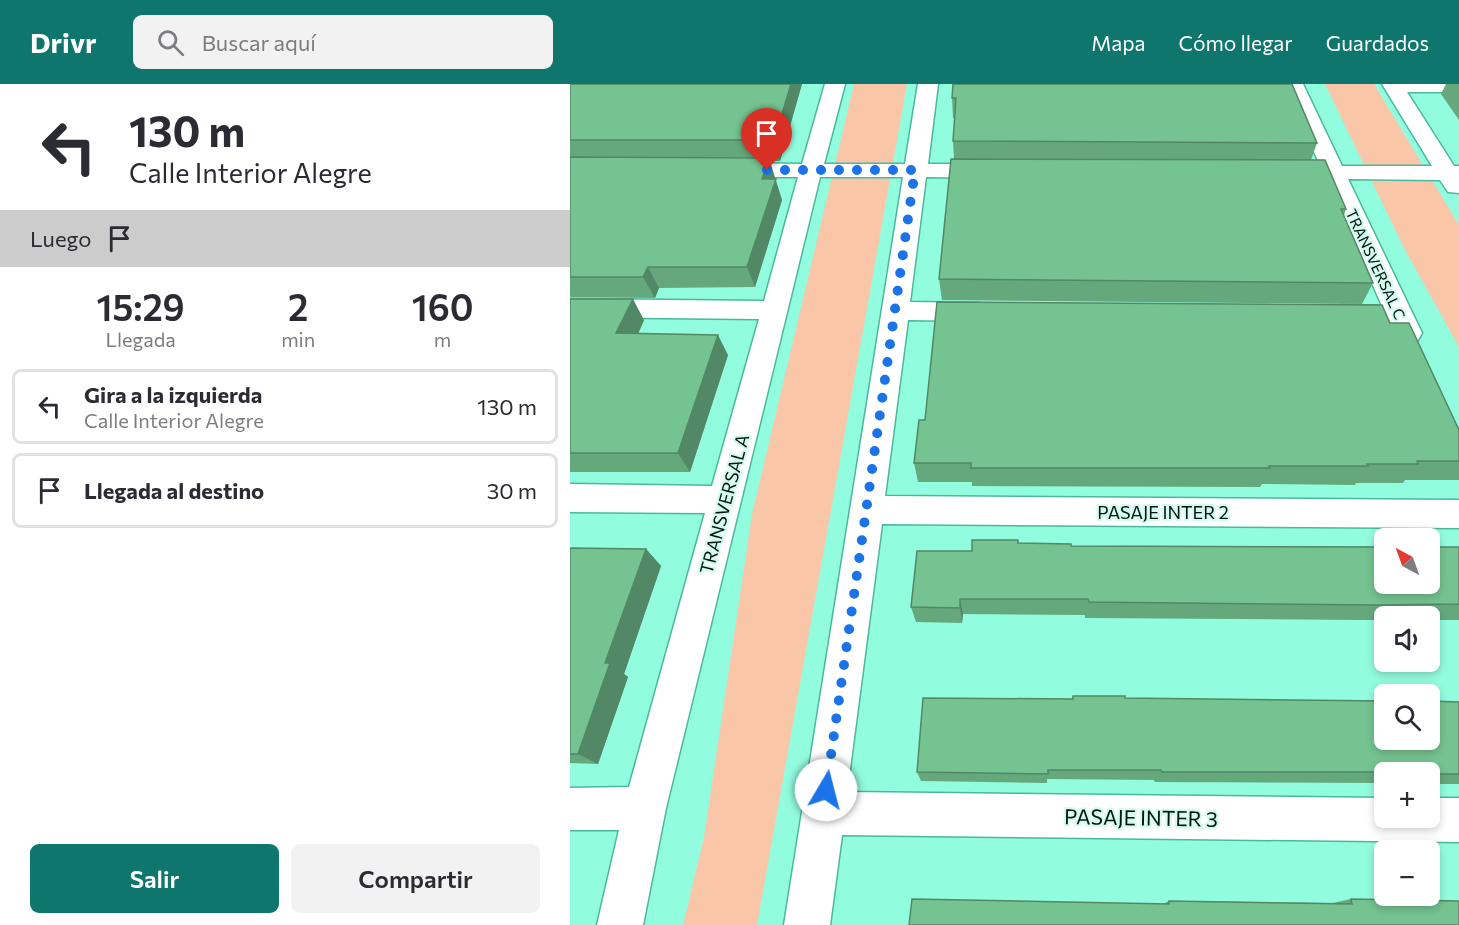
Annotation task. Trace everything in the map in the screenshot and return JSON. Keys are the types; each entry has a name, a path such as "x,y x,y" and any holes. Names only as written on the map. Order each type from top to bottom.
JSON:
{"street":[{"name":"TRANSVERSAL A","path":"620,925 645,808 835,84"},
{"path":"807,925 928,84"},
{"name":"TRANSVERSAL C","path":"1285,85 1334,172 1419,358"},
{"path":"1393,85 1459,86"},
{"path":"1393,85 1453,173 1459,193"},
{"path":"708,170 1011,171"},
{"path":"1262,172 1453,173"},
{"path":"570,308 775,310"},
{"path":"895,311 1001,312"},
{"path":"1317,314 1399,315"},
{"path":"570,498 725,500"},
{"name":"PASAJE INTER 2","path":"866,510 1459,514"},
{"path":"570,809 645,808"},
{"name":"PASAJE INTER 3","path":"823,813 1459,820"}],"shaded area":[{"path":"854,84 907,84 757,925 683,925 704,837 752,514"},
{"path":"1325,84 1374,84 1459,225 1459,347 1405,250"}],"building":[{"path":"570,84 791,84 774,140 570,140"},
{"path":"953,84 1292,84 1317,143 953,141 956,98 952,98"},
{"path":"570,157 769,158 762,179 776,179 747,267 648,267 643,277 570,277"},
{"path":"951,159 1325,160 1346,209 1341,209 1373,283 939,279"},
{"path":"570,299 633,299 616,333 718,335 678,453 570,453"},
{"path":"937,302 1382,305 1390,323 1409,323 1459,430 1459,461 1417,461 1418,464 1367,464 1368,466 1269,466 1270,468 971,468 971,463 914,463 919,420 925,420"},
{"path":"972,540 1018,540 1018,543 1071,544 1071,546 1374,547 1374,594 1440,594 1440,547 1459,547 1459,604 1377,605 1089,602 1088,599 960,599 960,608 911,607 917,551 972,551"},
{"path":"570,548 646,549 605,663 610,663 578,754 570,754"},
{"path":"1073,696 1125,696 1125,698 1374,701 1374,750 1440,750 1440,701 1459,702 1459,774 1440,774 1440,762 1374,762 1374,772 1048,770 1048,774 917,772 923,698 1073,699"},
{"path":"912,899 1169,904 1169,901 1352,904 1351,899 1374,899 1374,906 1440,906 1440,901 1459,901 1459,925 909,925"}],"route":[{"path":"767,170 915,170 826,790"}]}
